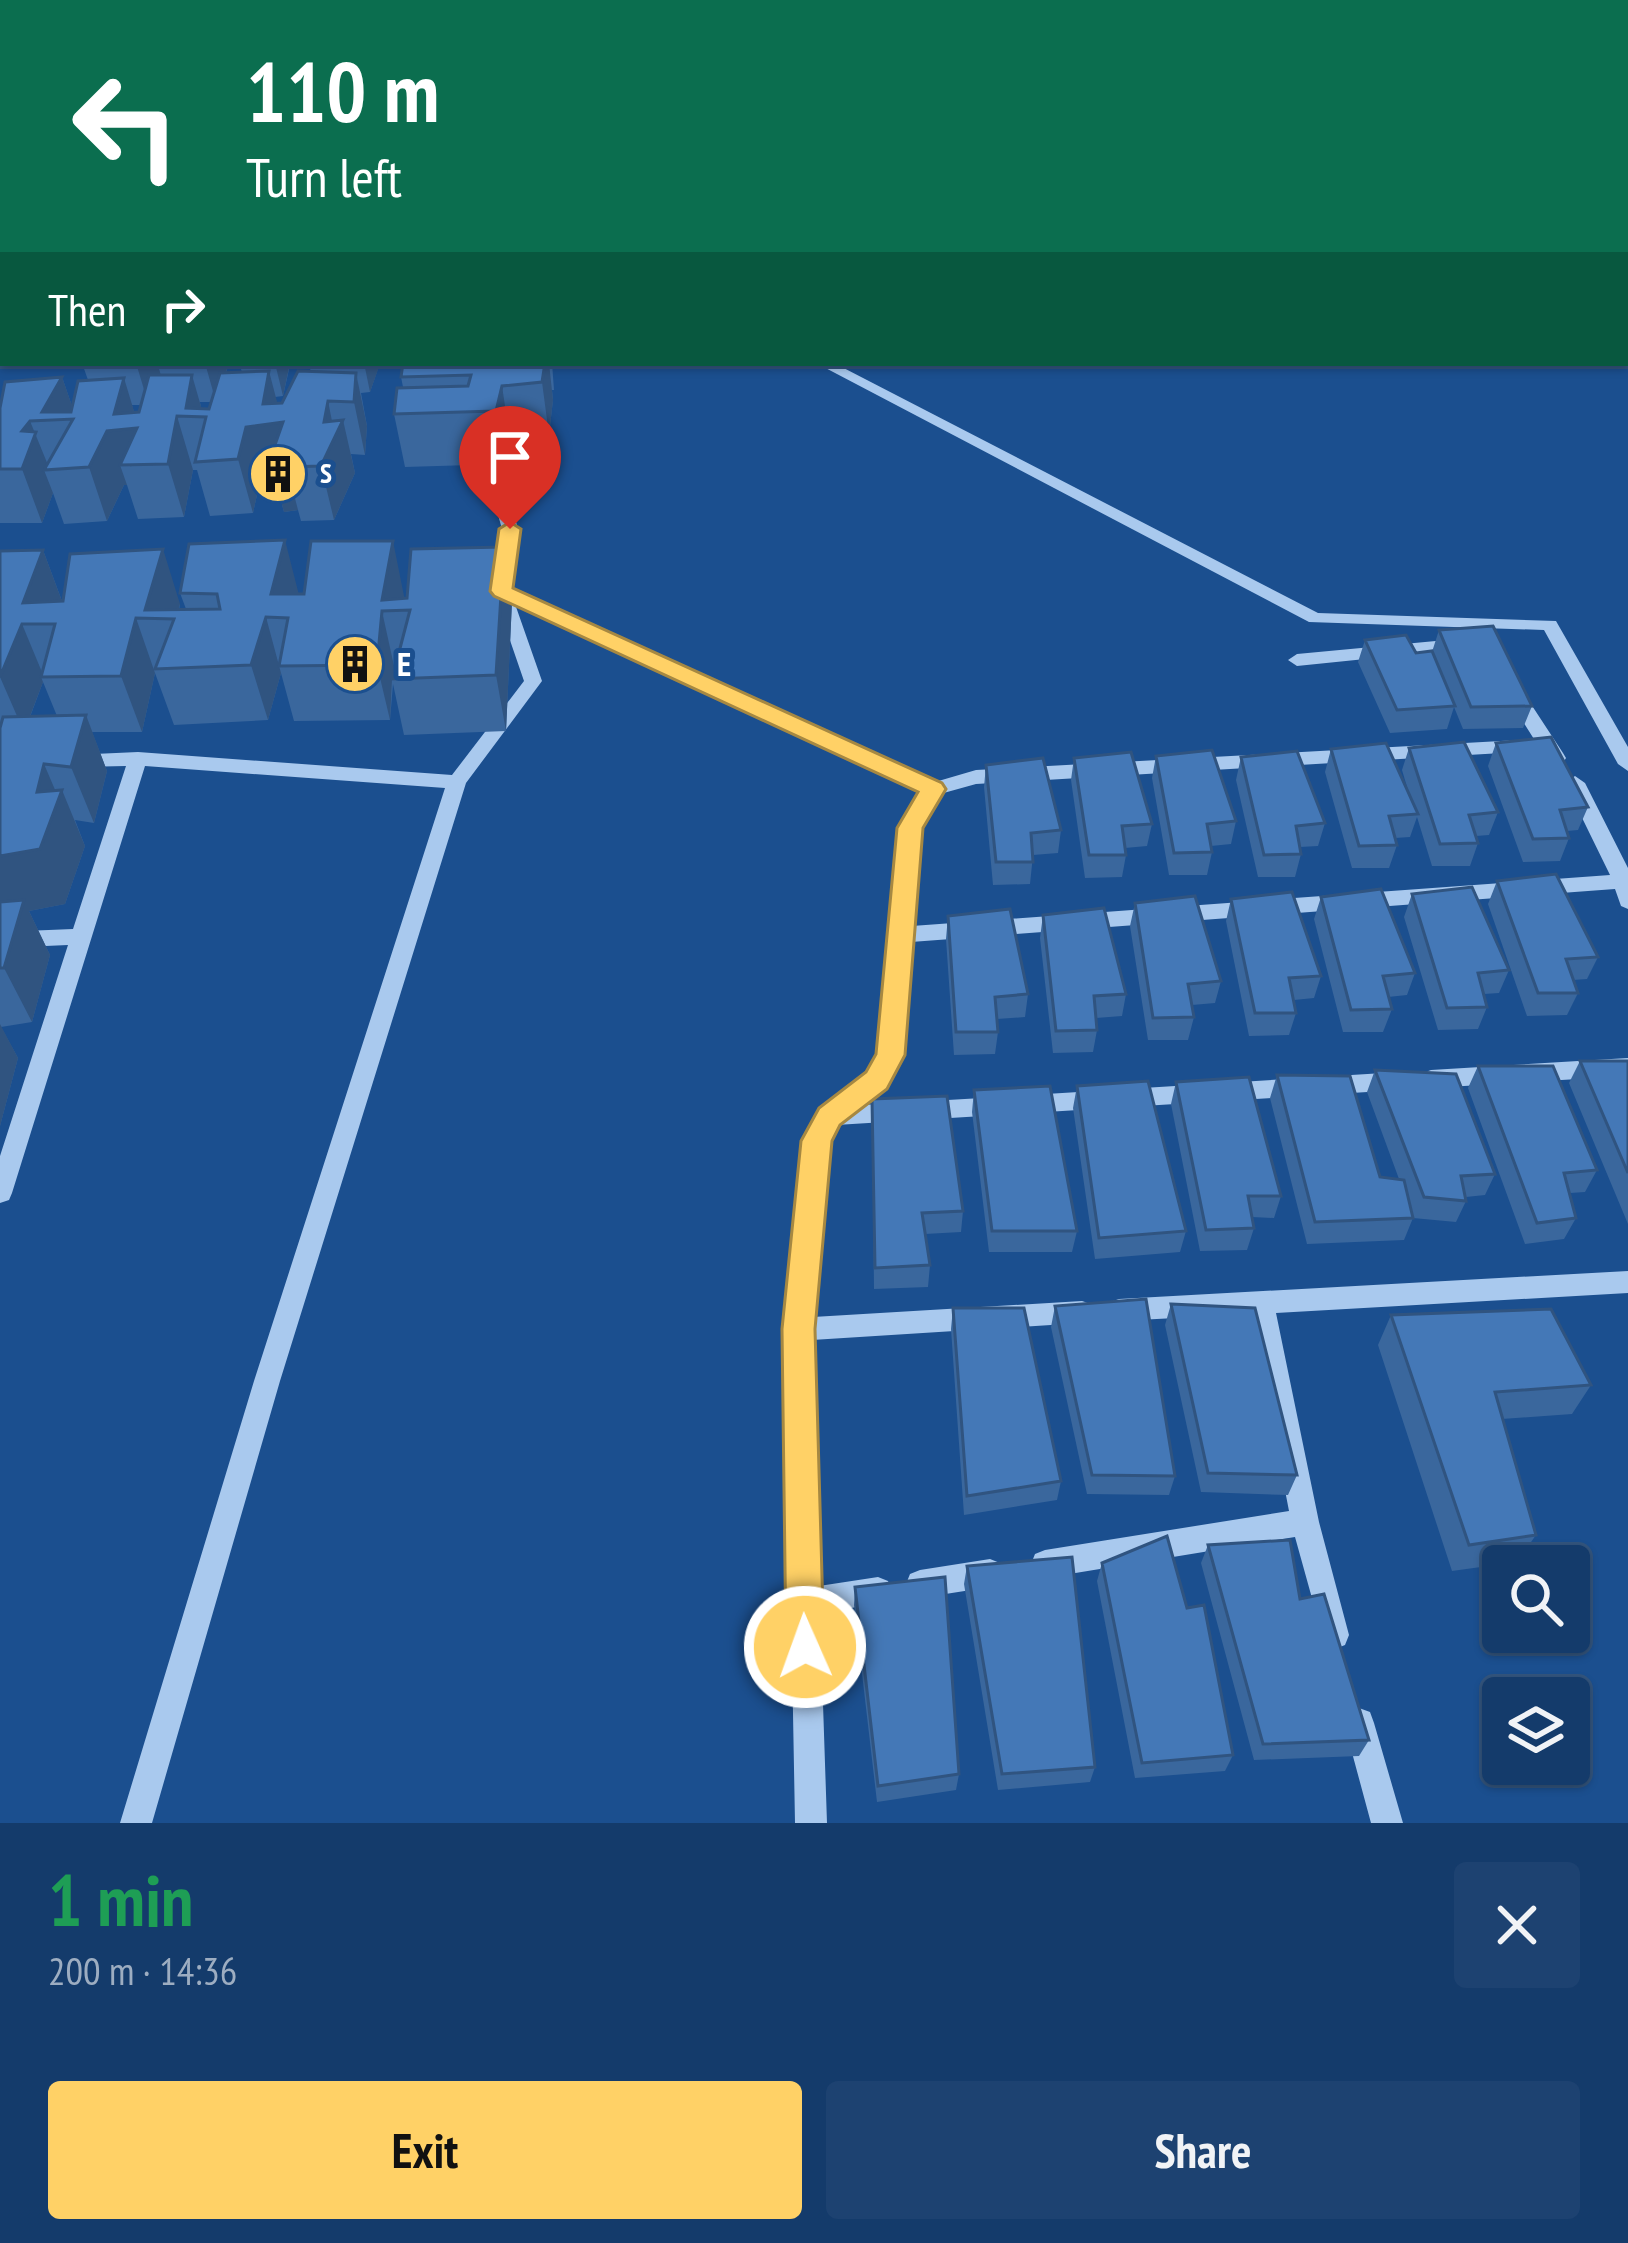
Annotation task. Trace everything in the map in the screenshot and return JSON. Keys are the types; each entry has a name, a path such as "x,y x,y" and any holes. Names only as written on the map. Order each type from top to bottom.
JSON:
{"street":[{"path":"829,366 1315,618 1550,625 1628,764"},
{"path":"136,1823 268,1381 457,782 533,681 490,591 510,529 489,454 511,418"},
{"path":"490,591 933,789 976,777 1545,745"},
{"path":"1297,660 1465,644 1485,649"},
{"path":"901,934 1626,891 1570,775 1545,745 1502,668"},
{"path":"46,760 138,759 457,782"},
{"path":"1,1188 138,759"},
{"path":"811,1823 799,1329 816,1141 829,1116 877,1081 891,1055 910,828 933,789"},
{"path":"0,940 79,937"},
{"path":"829,1116 1628,1066"},
{"path":"799,1329 1628,1282"},
{"path":"1261,1302 1305,1522 1387,1823"},
{"path":"804,1603 1305,1522"}],"building":[{"path":"403,366 545,366 542,382 502,386 496,411 394,414 397,388 468,386 471,375 401,377"},
{"path":"269,371 263,404 282,403 298,371 356,373 354,402 328,401 324,422 343,420 321,466 287,467 289,455 270,459 283,422 246,427 238,459 195,462 206,417 177,416 168,464 120,465 137,428 107,431 89,467 44,470 73,419 30,421 22,431 36,432 22,469 0,469 5,382 62,377 42,412 71,412 78,381 124,378 114,414 139,412 149,375 192,375 186,408 209,409 220,373"},
{"path":"285,540 271,594 304,594 311,541 393,541 382,600 407,598 411,549 504,547 496,675 392,679 410,610 382,611 377,665 279,666 288,618 266,617 251,665 155,669 174,619 136,618 121,676 41,677 55,624 22,624 0,677 0,551 43,550 23,603 63,601 70,554 163,549 145,610 220,609 217,594 180,593 189,544"},
{"path":"1493,626 1532,706 1471,707 1439,630"},
{"path":"1406,635 1416,653 1432,651 1455,706 1397,710 1365,640"},
{"path":"86,715 71,767 44,764 37,792 62,790 40,849 0,856 3,717"},
{"path":"1551,737 1588,807 1560,810 1569,838 1533,839 1496,743"},
{"path":"1464,742 1498,812 1469,815 1478,843 1440,844 1409,748"},
{"path":"1386,743 1418,814 1389,816 1397,845 1359,846 1331,749"},
{"path":"1212,750 1236,821 1207,824 1212,852 1174,853 1156,756"},
{"path":"1297,751 1325,823 1296,826 1301,854 1264,855 1241,757"},
{"path":"1131,752 1152,824 1122,826 1126,855 1089,855 1074,758"},
{"path":"1043,758 1061,830 1031,833 1033,862 996,862 986,765"},
{"path":"1556,874 1598,957 1566,959 1578,993 1538,993 1497,881"},
{"path":"1472,887 1509,970 1478,973 1487,1007 1447,1008 1412,894"},
{"path":"1381,889 1415,973 1383,976 1392,1009 1351,1010 1321,897"},
{"path":"1292,892 1321,976 1289,978 1296,1013 1255,1013 1231,899"},
{"path":"1195,896 1221,981 1188,984 1194,1017 1153,1018 1135,903"},
{"path":"24,900 4,968 0,968 0,902"},
{"path":"1104,908 1126,994 1094,996 1097,1030 1056,1031 1043,915"},
{"path":"1010,909 1028,994 995,997 998,1032 956,1032 948,916"},
{"path":"1580,1061 1628,1061 1628,1173"},
{"path":"1478,1066 1553,1066 1597,1170 1564,1173 1576,1218 1537,1223"},
{"path":"1375,1070 1456,1074 1495,1174 1461,1176 1466,1201 1424,1197"},
{"path":"1277,1075 1350,1076 1380,1177 1404,1180 1413,1218 1315,1222"},
{"path":"1249,1077 1281,1196 1248,1196 1254,1228 1206,1230 1176,1082"},
{"path":"1148,1081 1186,1231 1099,1238 1077,1086"},
{"path":"1050,1086 1077,1231 992,1231 974,1090"},
{"path":"947,1096 963,1211 922,1213 930,1265 875,1268 872,1099"},
{"path":"1146,1299 1175,1476 1092,1475 1055,1306"},
{"path":"1171,1304 1255,1308 1297,1475 1208,1473"},
{"path":"953,1308 1024,1308 1061,1481 967,1496"},
{"path":"1551,1309 1591,1385 1495,1392 1536,1535 1469,1545 1391,1315"},
{"path":"1167,1536 1187,1608 1204,1605 1233,1755 1142,1763 1102,1563"},
{"path":"1290,1540 1300,1599 1324,1594 1369,1740 1263,1744 1208,1545"},
{"path":"1072,1557 1095,1767 1002,1774 967,1566"},
{"path":"945,1577 959,1774 878,1786 855,1587"}],"place":[{"name":"S","path":"278,474"},
{"name":"E","path":"355,664"}],"route":[{"path":"510,529 502,591 933,789 910,828 891,1055 877,1081 829,1116 816,1141 799,1329 805,1647"}]}
